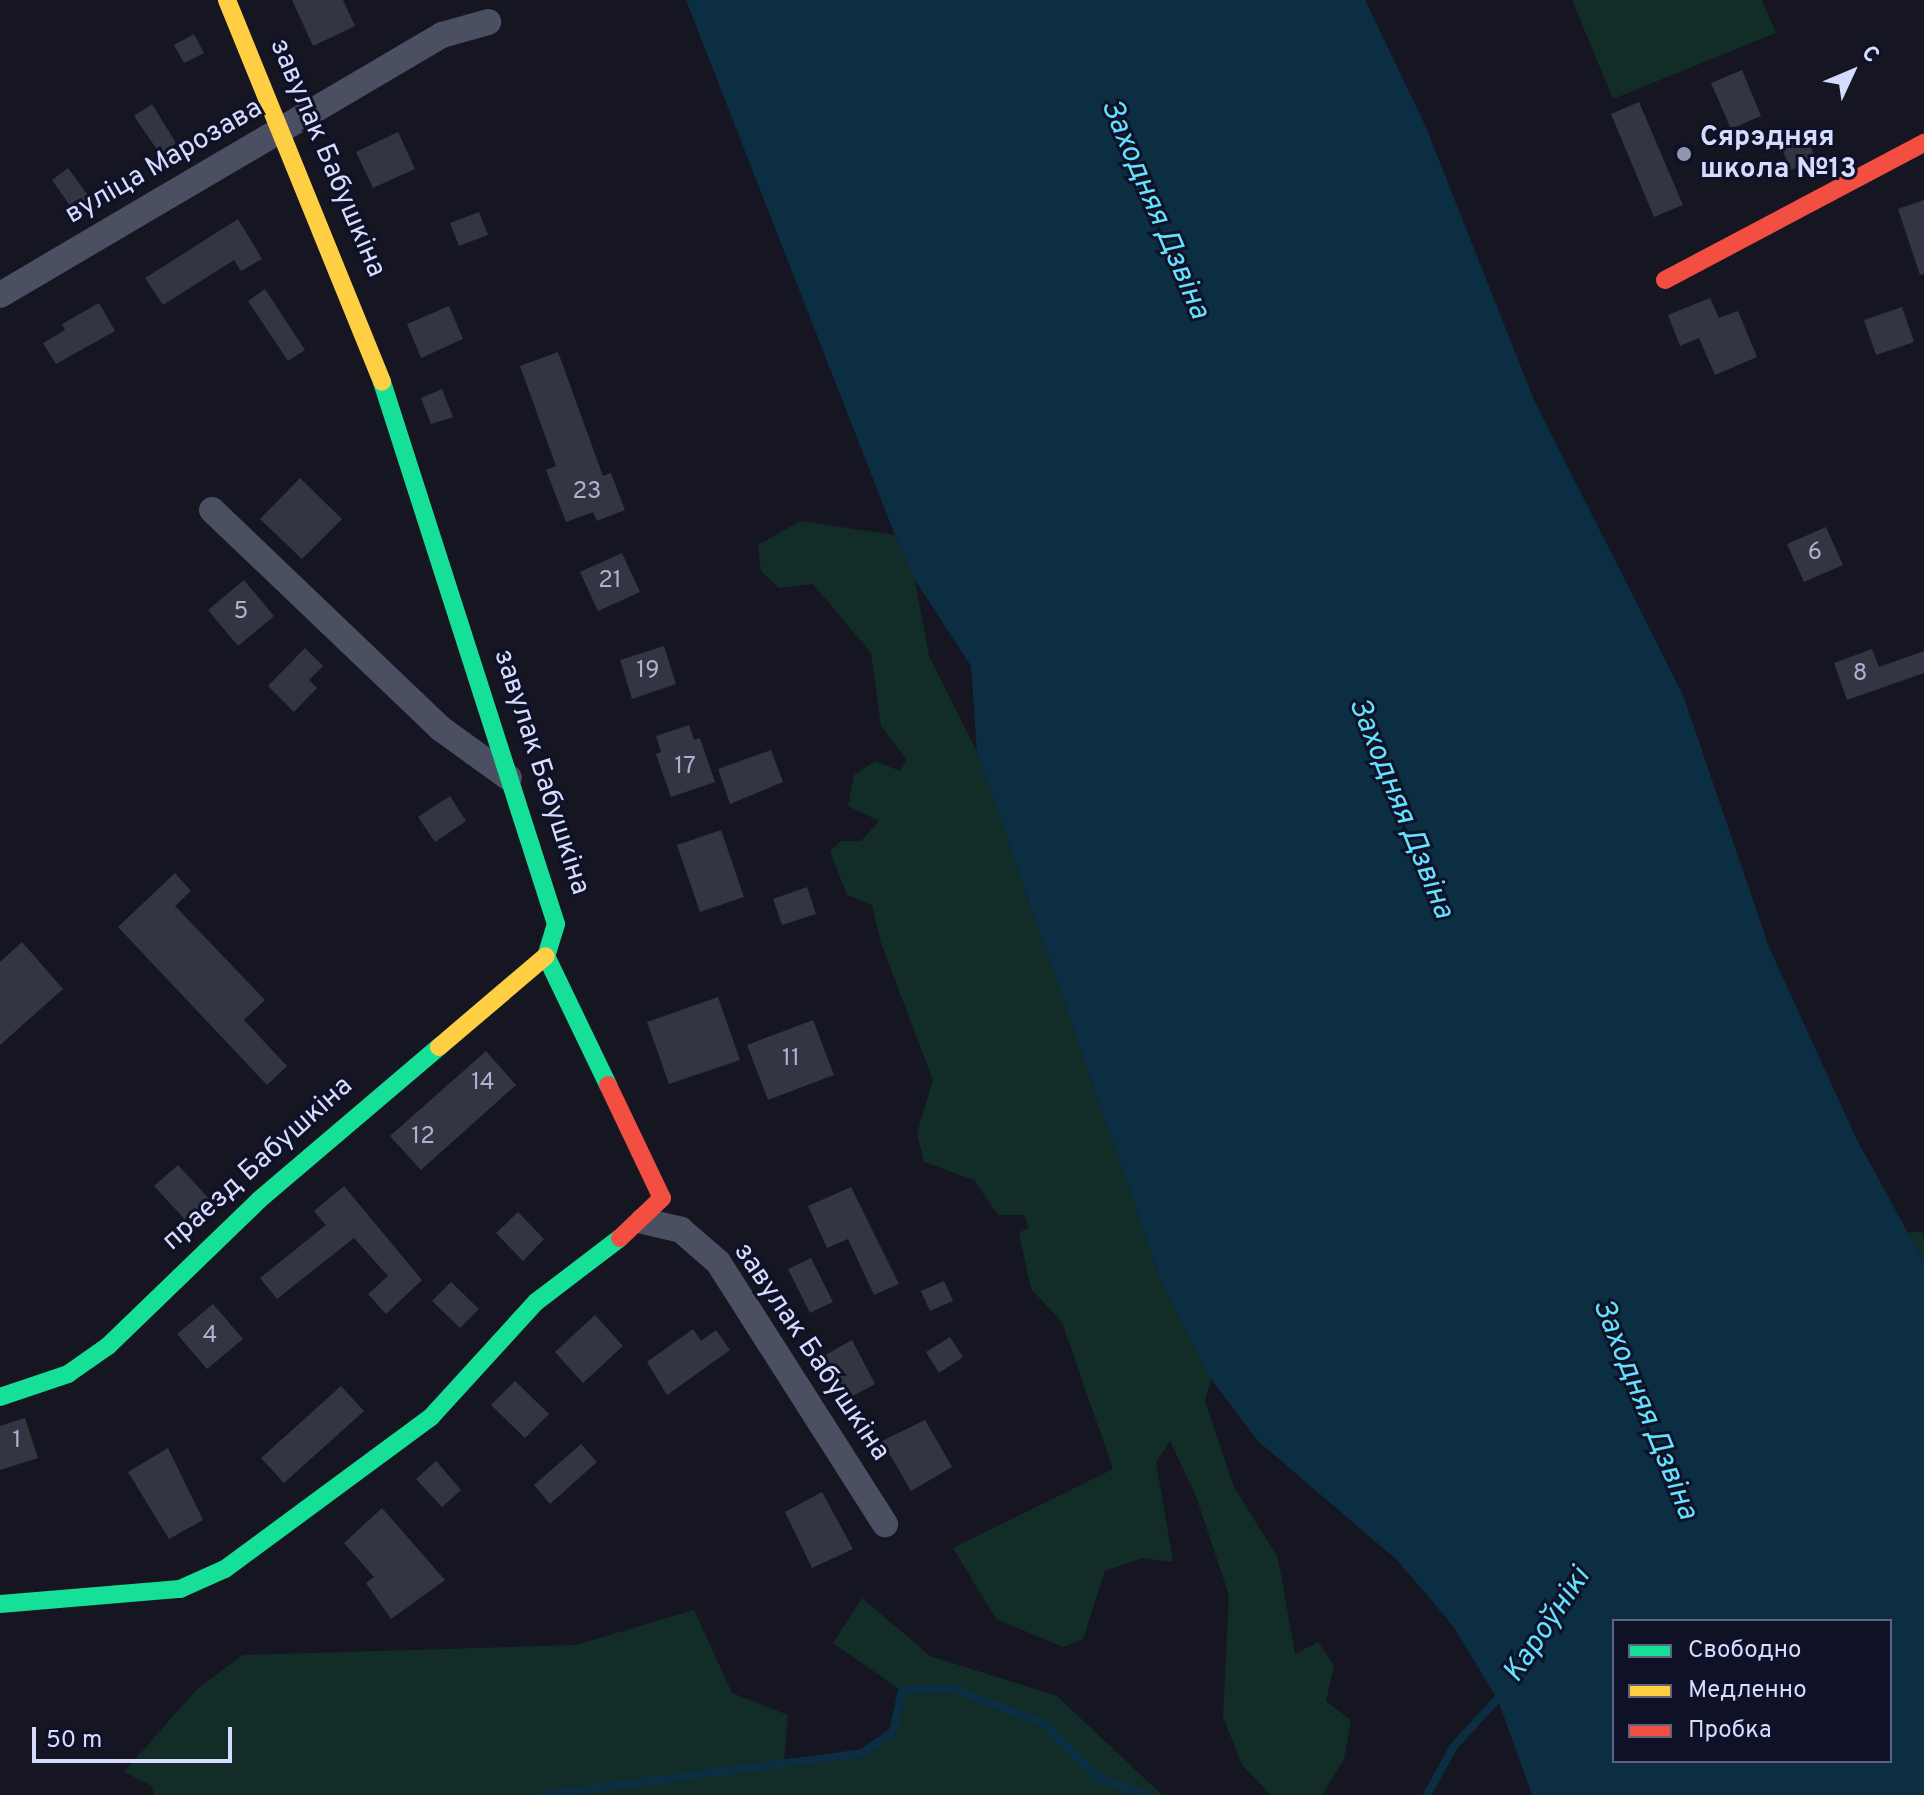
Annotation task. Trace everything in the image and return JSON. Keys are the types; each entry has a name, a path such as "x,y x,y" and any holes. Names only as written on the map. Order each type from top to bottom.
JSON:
{"street":[{"name":"завулак Бабушкіна","path":"227,0 371,349 556,924 546,956"},
{"name":"вуліца Марозава","path":"0,295 442,35 488,22"},
{"path":"1665,280 1924,143"},
{"path":"212,510 440,728 509,778"},
{"path":"0,1604 140,1595 180,1589 225,1569 431,1417 536,1302 643,1221 662,1198 546,956"},
{"name":"праезд Бабушкіна","path":"0,1397 68,1374 108,1346 259,1200 546,956"},
{"name":"завулак Бабушкіна","path":"643,1221 681,1230 718,1262 885,1524"}],"green space":[{"path":"1572,0 1762,0 1776,33 1613,99"},
{"path":"800,521 895,535 915,580 929,656 977,752 1163,1286 1211,1379 1205,1401 1234,1487 1278,1558 1295,1654 1318,1642 1334,1665 1326,1701 1351,1720 1344,1759 1322,1795 1271,1795 1242,1765 1223,1717 1229,1595 1196,1496 1170,1441 1156,1462 1173,1562 1142,1558 1105,1571 1083,1639 1063,1647 996,1619 953,1548 1113,1469 1062,1322 1031,1289 1019,1233 1029,1227 1024,1215 998,1215 974,1180 924,1162 917,1133 933,1080 881,943 872,905 847,895 830,851 841,841 861,841 879,821 848,806 854,775 875,761 900,771 907,760 881,726 871,653 813,584 779,588 761,571 758,545"},
{"path":"1921,1231 1924,1235 1924,1262 1908,1233"},
{"path":"862,1598 930,1656 1057,1696 1162,1795 154,1795 152,1786 124,1772 198,1688 243,1655 576,1645 694,1610 732,1693 788,1715 784,1761 862,1753 893,1731 902,1691 833,1643"}],"water":[{"name":"Заходняя Дзвіна","path":"686,0 1365,0 1425,125 1534,400 1683,695 1769,947 1856,1138 1924,1262 1924,1795 1532,1795 1498,1700 1453,1626 1397,1560 1258,1441 1211,1379 1163,1286 977,752 971,666 915,580"}],"building":[{"path":"292,0 343,0 355,26 313,46"},
{"path":"194,34 204,53 184,63 174,45"},
{"path":"1742,70 1761,116 1731,129 1711,83"},
{"path":"1639,102 1683,205 1654,217 1611,114"},
{"path":"152,104 176,143 160,154 134,116"},
{"path":"1805,130 1816,161 1790,170 1779,139"},
{"path":"398,132 415,169 373,188 356,152"},
{"path":"68,168 90,198 73,210 52,180"},
{"path":"1924,200 1924,274 1920,275 1898,209"},
{"path":"479,212 488,235 459,246 450,223"},
{"path":"238,219 262,259 241,271 234,260 163,305 145,278"},
{"path":"265,289 305,350 288,361 248,301"},
{"path":"1710,298 1719,318 1738,311 1757,357 1715,375 1699,338 1680,346 1668,315"},
{"path":"99,303 115,331 56,364 43,343 65,330 62,324"},
{"path":"449,306 463,339 421,358 407,324"},
{"path":"1902,307 1914,342 1876,355 1864,320"},
{"path":"558,352 603,476 611,473 625,510 597,521 593,512 566,522 546,470 556,466 520,366"},
{"path":"442,389 453,417 431,424 421,398"},
{"path":"300,478 342,519 302,559 260,519"},
{"path":"1826,527 1843,565 1804,582 1787,544"},
{"path":"622,553 640,592 598,611 580,572"},
{"path":"244,580 274,616 238,646 208,610"},
{"path":"664,646 676,684 632,699 620,660"},
{"path":"305,648 323,666 309,680 317,688 294,712 268,686"},
{"path":"1872,649 1879,667 1924,651 1924,673 1847,700 1834,663"},
{"path":"689,725 694,740 700,738 715,782 671,797 656,754 661,752 656,736"},
{"path":"771,750 783,782 730,804 718,769"},
{"path":"450,796 466,821 435,842 418,817"},
{"path":"721,830 744,897 700,912 677,845"},
{"path":"175,873 191,891 175,906 265,1000 244,1020 287,1066 267,1085 118,927"},
{"path":"807,887 816,914 782,925 773,899"},
{"path":"22,942 63,989 0,1045 0,962"},
{"path":"718,997 740,1060 669,1084 647,1022"},
{"path":"813,1020 834,1075 768,1100 747,1045"},
{"path":"486,1051 516,1085 421,1170 390,1136"},
{"path":"178,1165 212,1202 189,1224 154,1186"},
{"path":"344,1186 422,1280 386,1314 368,1294 388,1276 354,1238 277,1299 260,1278 326,1225 314,1211"},
{"path":"851,1187 899,1284 874,1295 848,1239 827,1248 808,1206"},
{"path":"518,1212 544,1239 523,1261 496,1233"},
{"path":"811,1258 833,1302 810,1313 788,1269"},
{"path":"944,1281 953,1301 930,1311 921,1291"},
{"path":"451,1282 479,1309 460,1328 432,1301"},
{"path":"213,1304 243,1339 207,1369 177,1334"},
{"path":"595,1315 623,1346 583,1383 555,1352"},
{"path":"693,1329 701,1341 716,1330 730,1350 667,1395 647,1362"},
{"path":"950,1337 963,1357 939,1373 926,1352"},
{"path":"852,1340 875,1384 849,1398 825,1355"},
{"path":"515,1381 549,1414 525,1438 491,1405"},
{"path":"341,1386 364,1411 284,1483 261,1458"},
{"path":"25,1418 38,1458 0,1470 0,1426"},
{"path":"925,1420 952,1467 911,1491 882,1441"},
{"path":"581,1444 597,1462 550,1504 534,1485"},
{"path":"168,1448 203,1520 169,1539 128,1472"},
{"path":"436,1461 461,1490 442,1507 416,1479"},
{"path":"822,1492 853,1549 812,1568 785,1512"},
{"path":"382,1508 445,1580 391,1619 366,1583 374,1577 344,1543"}],"waterway":[{"name":"Кароўнікі","path":"544,1795 862,1753 893,1731 902,1690 954,1689 1043,1723 1098,1778 1146,1795"},
{"name":"Кароўнікі","path":"1427,1795 1454,1746 1505,1691"}],"traffic: fast":[{"path":"382,382 556,924 546,956 608,1085"},
{"path":"0,1397 68,1374 108,1346 259,1200 439,1047"},
{"path":"0,1604 180,1589 225,1569 431,1417 536,1302 620,1238"}],"traffic: slow":[{"path":"227,0 382,382"},
{"path":"439,1047 546,956"}],"traffic: jam":[{"path":"1665,280 1924,143"},
{"path":"608,1085 662,1198 620,1238"}],"place":[{"name":"Сярэдняя школа №13","path":"1684,154"}]}
